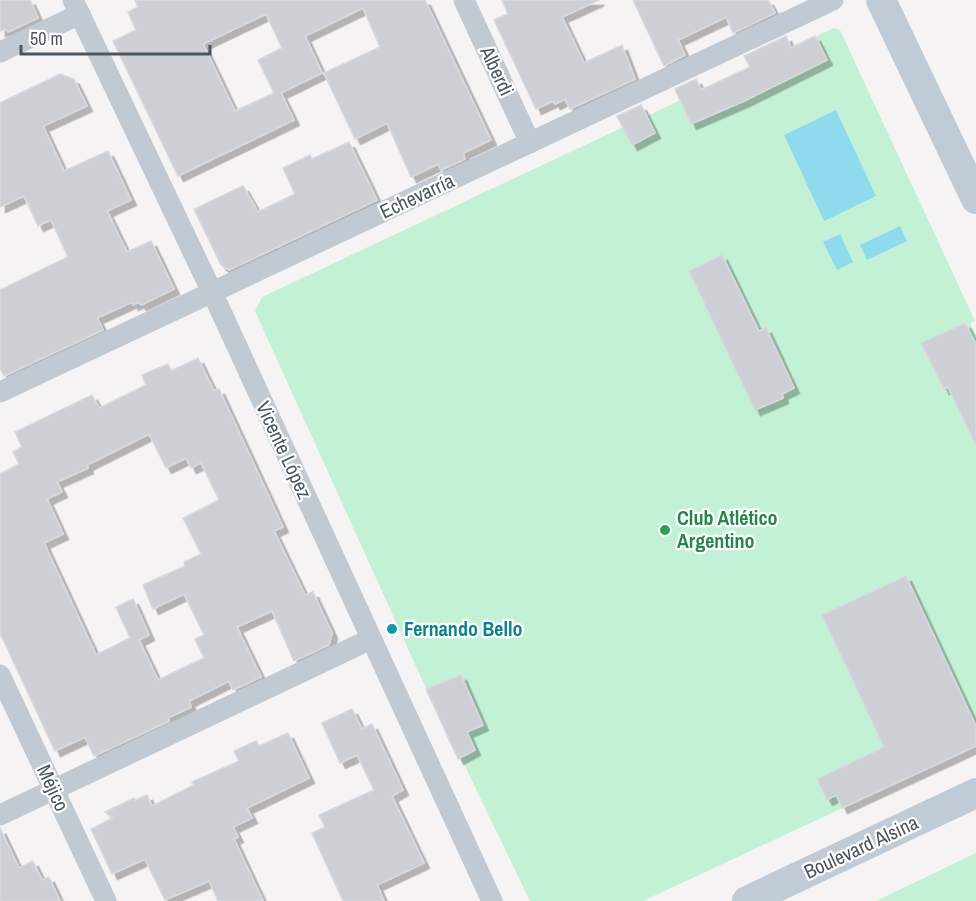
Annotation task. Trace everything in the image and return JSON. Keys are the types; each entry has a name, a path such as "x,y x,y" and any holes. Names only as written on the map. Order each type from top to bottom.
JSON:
{"main road":[{"path":"881,0 976,199"},
{"name":"Boulevard Alsina","path":"747,901 976,793"}],"street":[{"name":"Alberdi","path":"464,0 530,143"},
{"name":"Echevarría","path":"0,392 833,0"},
{"path":"0,52 77,7"},
{"name":"Vicente López","path":"77,7 212,292 492,901"},
{"path":"0,816 372,639"},
{"name":"Méjico","path":"0,675 106,901"}],"green space":[{"name":"Club Atlético Argentino","path":"834,28 840,30 975,321 970,323 976,335 976,746 643,901 530,901 461,758 458,759 255,311 262,297"},
{"path":"976,853 976,901 876,901"}],"water":[{"path":"836,110 876,196 824,221 784,135"},
{"path":"900,226 907,241 867,260 860,245"},
{"path":"840,234 853,262 837,270 823,242"}],"building":[{"path":"0,0 30,0 38,18 8,32 6,29 0,31"},
{"path":"135,0 425,0 491,140 463,153 465,159 441,170 438,164 411,177 387,123 355,139 324,73 380,47 363,8 305,36 322,73 281,93 294,120 178,176 113,41 136,30 128,12 138,7","holes":["266,14 282,48 258,60 274,93 235,111 203,44"]},
{"path":"502,0 599,0 562,17 584,63 622,45 635,79 570,109 565,99 555,104 553,101 536,109 494,20 508,14"},
{"path":"633,0 768,0 775,13 733,33 726,17 678,40 685,55 664,66"},
{"path":"786,36 791,48 815,36 827,60 691,124 675,89 696,79 701,90 750,67 744,56"},
{"path":"60,74 74,79 87,106 43,126 64,171 108,151 131,200 107,211 127,252 151,241 174,289 141,305 139,302 133,305 132,302 97,318 103,330 4,376 0,368 0,290 68,257 51,220 38,226 24,196 0,207 0,103"},
{"path":"641,105 655,133 632,145 617,116"},
{"path":"349,142 377,200 229,270 221,265 194,209 243,186 258,212 295,194 283,168 310,155 312,159"},
{"path":"722,255 759,331 766,328 794,388 782,394 783,398 755,410 689,271"},
{"path":"965,323 976,344 976,446 948,387 944,389 921,343"},
{"path":"198,358 214,391 219,389 283,527 274,531 305,595 313,592 332,633 329,645 294,661 272,611 237,627 261,677 233,690 229,681 189,701 191,707 168,718 169,721 94,756 85,737 55,751 0,633 0,474 19,464 13,452 22,447 15,432 92,395 99,408 146,385 142,375 168,364 171,371","holes":["149,434 166,468 186,458 191,468 201,463 219,500 183,518 201,554 184,562 185,566 143,585 153,609 184,594 204,635 195,639 204,658 158,680 139,640 149,635 133,599 116,607 130,638 96,655 44,543 63,534 47,499 62,492 57,482 88,468 87,465"]},
{"path":"906,576 976,726 976,746 842,808 836,795 827,800 817,779 884,747 822,615"},
{"path":"461,675 483,725 467,732 475,750 458,759 426,689"},
{"path":"352,709 362,729 372,724 403,790 392,796 424,863 377,885 384,901 343,901 312,833 325,827 319,815 374,790 357,755 340,763 322,723"},
{"path":"288,733 309,778 247,808 252,818 233,827 238,837 234,839 263,901 218,901 209,881 165,900 145,859 112,874 91,829 113,818 105,812 134,798 135,800 147,795 152,806 194,785 192,782 239,761 234,751 256,741 259,746"},
{"path":"0,828 19,868 33,861 42,880 49,877 60,901 0,901"}],"place":[{"name":"Club Atlético Argentino","path":"665,530"},
{"name":"Fernando Bello","path":"392,629"}]}
